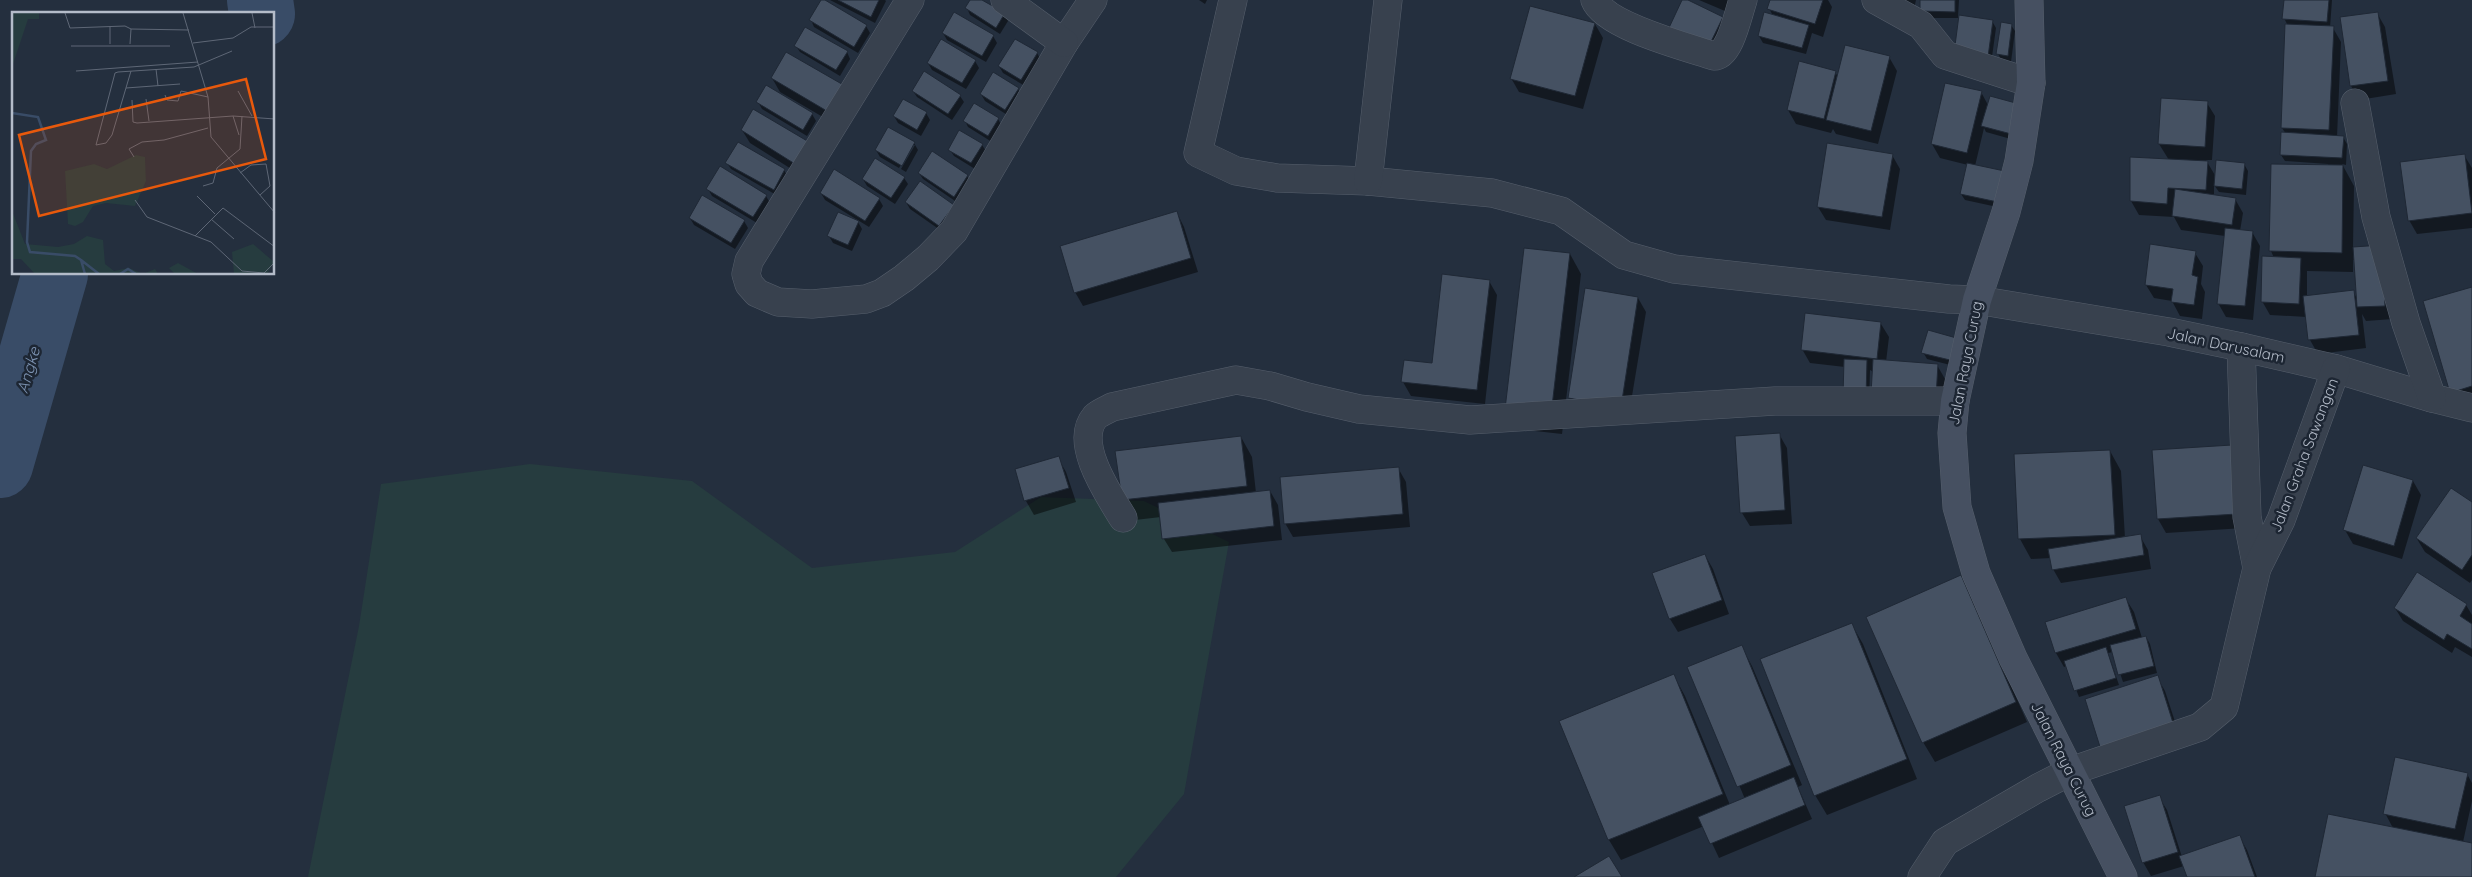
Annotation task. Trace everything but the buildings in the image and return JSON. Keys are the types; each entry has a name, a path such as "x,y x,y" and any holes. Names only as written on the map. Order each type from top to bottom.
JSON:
{"main road":[{"name":"Jalan Raya Curug","path":"2029,0 2031,83 2019,161 2006,212 1977,300 1955,402 1952,434 1957,507 1976,573 2013,658 2072,771 2123,877"}],"street":[{"path":"910,0 753,253 746,274 749,284 757,293 778,302 812,304 866,299 882,292 928,258 954,231 1064,42 1093,0"},
{"path":"1005,0 1064,42"},
{"name":"Jalan Darusalam","path":"1233,0 1198,153 1236,172 1277,178 1368,181 1492,193 1561,211 1624,255 1674,270 1949,299 1977,300 2169,332 2336,369 2472,408"},
{"path":"1368,181 1388,0"},
{"path":"1595,0 1604,12 1632,29 1719,56 1726,50 1743,0"},
{"path":"1876,0 1921,25 1945,55 2031,83"},
{"path":"2355,103 2376,217 2406,323 2432,398"},
{"name":"Jalan Graha Sawangan","path":"2241,348 2247,517 2257,568"},
{"name":"Jalan Graha Sawangan","path":"1922,877 1945,842 2072,771 2200,727 2224,707 2257,568 2281,520 2336,369"},
{"path":"1123,518 1098,476 1090,449 1089,428 1096,416 1112,407 1236,380 1270,386 1359,409 1470,420 1775,401 1955,402"}],"green space":[{"path":"530,464 692,481 812,568 955,552 1041,497 1144,501 1229,542 1184,794 1116,877 308,877 359,626 381,484"}],"waterway":[{"name":"Angke","path":"260,0 262,12"},
{"name":"Angke","path":"0,465 55,275"}]}
